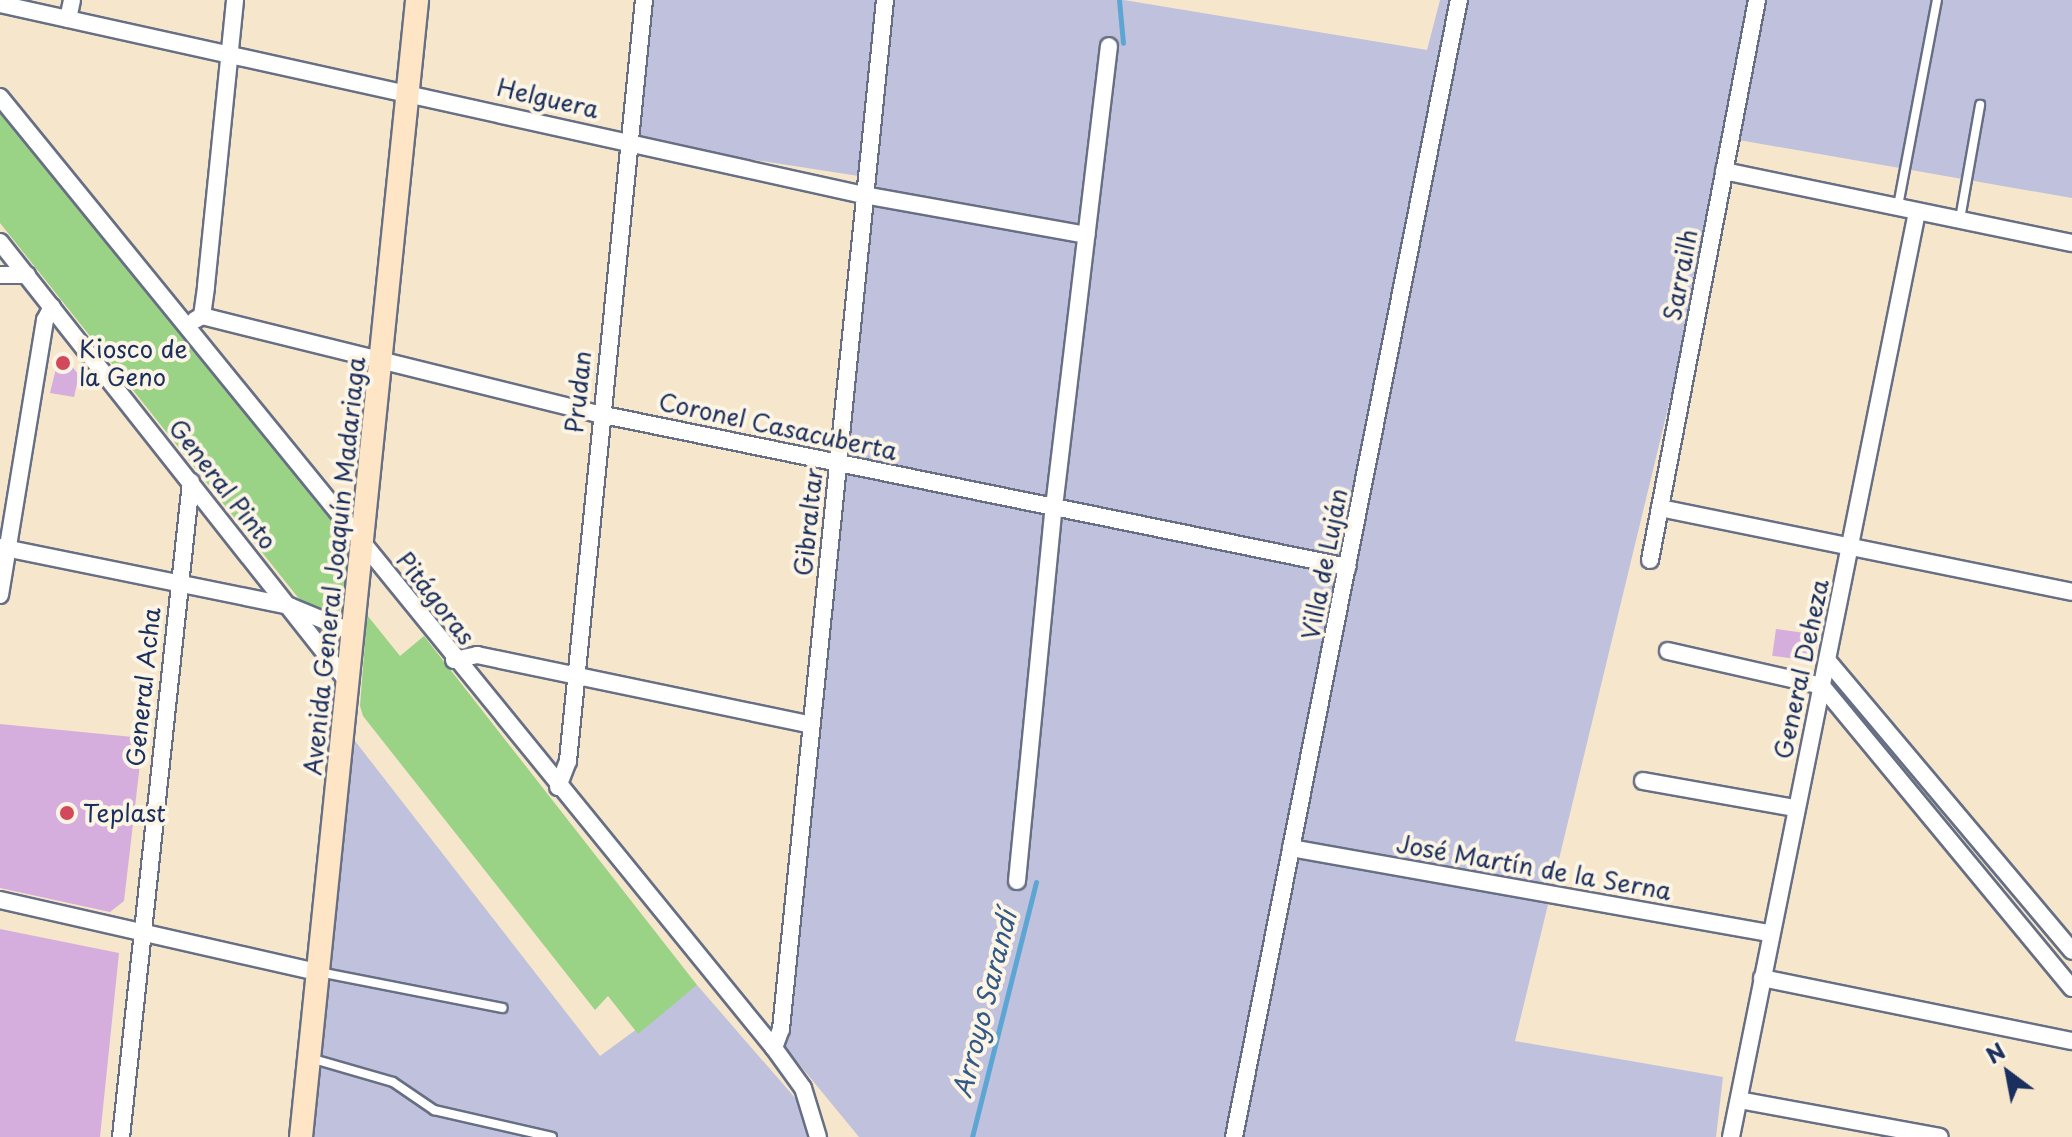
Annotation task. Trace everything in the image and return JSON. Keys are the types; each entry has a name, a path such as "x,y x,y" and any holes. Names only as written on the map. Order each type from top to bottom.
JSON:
{"main road":[{"name":"Avenida General Joaquín Madariaga","path":"301,1137 417,0"}],"street":[{"path":"68,19 72,0"},
{"path":"186,325 202,316 235,0"},
{"name":"Prudan","path":"558,787 568,761 599,414 644,0"},
{"name":"Gibraltar","path":"774,1048 781,1029 885,0"},
{"name":"Villa de Luján","path":"1234,1137 1459,0"},
{"name":"Sarrailh","path":"1650,560 1757,0"},
{"name":"Helguera","path":"0,4 408,91 864,195 1086,235"},
{"path":"1017,881 1054,507 1109,46"},
{"name":"Pitágoras","path":"0,97 362,542 454,660 774,1048 803,1088 818,1137"},
{"path":"1724,171 2072,243"},
{"name":"General Deheza","path":"1731,1137 1769,933 1853,548 1917,212"},
{"name":"General Pinto","path":"0,242 347,681"},
{"path":"0,275 27,275"},
{"path":"0,595 4,548 45,320 52,307"},
{"name":"Coronel Casacuberta","path":"202,316 599,414 1348,567"},
{"name":"General Acha","path":"121,1137 191,482"},
{"path":"1660,508 2072,592"},
{"path":"4,548 289,606 352,632"},
{"path":"1668,651 1822,686 2072,988"},
{"path":"454,660 477,655 575,673 812,725"},
{"path":"1827,660 2071,948"},
{"path":"1643,781 1795,808"},
{"name":"José Martín de la Serna","path":"1291,848 1769,933"},
{"path":"0,900 318,972"},
{"path":"1762,978 2072,1041"},
{"path":"1739,1100 1940,1137"}],"lane":[{"path":"1898,207 1937,0"},
{"path":"1959,220 1980,105"},
{"path":"318,972 503,1008"},
{"path":"309,1058 393,1082 434,1110 552,1137"}],"shaded area":[{"path":"647,0 1124,0 1427,50 1440,0 2072,0 2072,198 1733,139 1515,1041 1723,1077 1716,1137 859,1137 771,1030 865,177 632,141"},
{"path":"341,723 600,1056 697,985 829,1137 290,1137"}],"green space":[{"path":"0,109 348,538 346,600 338,613 328,616 304,605 0,223"},
{"path":"367,615 400,656 424,636 697,985 638,1034 608,996 595,1010 363,716 360,706"}],"building":[{"name":"Kiosco de la Geno","path":"60,352 79,375 74,397 50,393"},
{"path":"1776,629 1811,634 1807,661 1772,656"},
{"name":"Teplast","path":"0,724 143,738 124,901 110,912 0,888"},
{"path":"0,929 119,953 100,1137 0,1137"}],"waterway":[{"name":"Arroyo Sarandí","path":"1119,0 1123,43"},
{"name":"Arroyo Sarandí","path":"972,1137 1036,882"}],"place":[{"name":"Kiosco de la Geno","path":"63,363"},
{"name":"Teplast","path":"67,813"}]}
